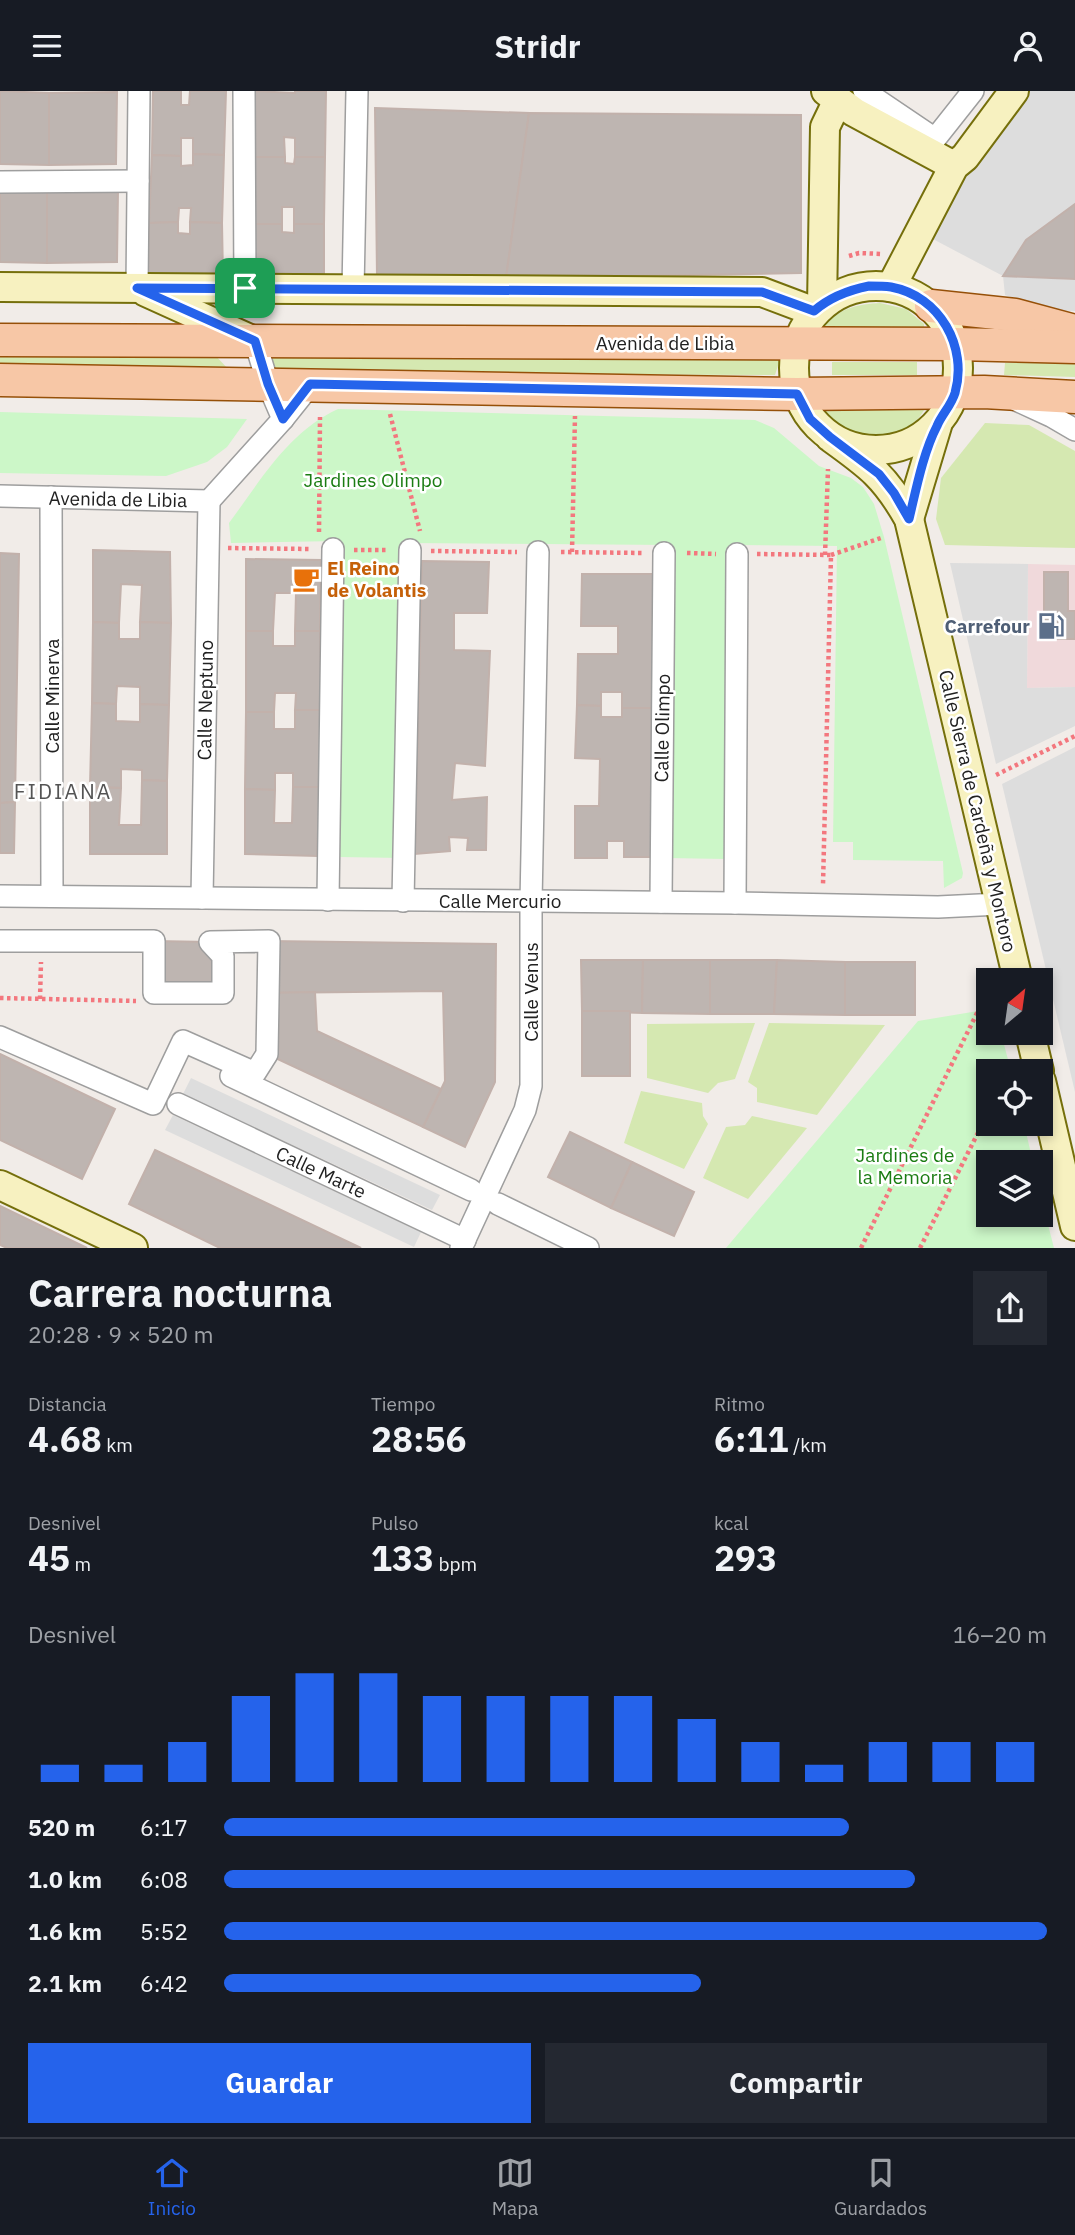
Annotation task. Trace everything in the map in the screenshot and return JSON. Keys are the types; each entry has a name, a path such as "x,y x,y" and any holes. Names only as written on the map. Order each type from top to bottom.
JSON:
{"main road":[{"path":"931,306 1015,315 1075,331"},
{"name":"Avenida de Libia","path":"0,340 955,344 1075,347"},
{"path":"0,380 797,394 1000,393 1075,397"}],"street":[{"path":"137,288 139,91"},
{"path":"244,91 245,288"},
{"path":"353,289 357,91"},
{"path":"844,93 935,139 972,91"},
{"path":"891,287 954,166 965,157 1014,91"},
{"path":"818,308 825,127 844,93"},
{"path":"844,93 854,112 954,166"},
{"path":"0,182 138,181"},
{"path":"797,394 793,369 797,344 806,322 818,308 849,290 869,286 891,287 912,294 931,306 946,324 955,344 958,366 955,393 949,409 937,426 918,440 899,449 875,451 852,448 830,437"},
{"path":"0,287 762,292 818,308"},
{"path":"137,288 255,341 268,384 283,419"},
{"name":"Avenida de Libia","path":"0,496 209,501 283,419 310,384"},
{"path":"1000,393 1051,415 1075,430"},
{"name":"Calle Sierra de Cardeña y Montoro","path":"797,394 810,419 879,474 909,519 1015,968"},
{"path":"909,519 937,426"},
{"name":"Calle Minerva","path":"51,497 52,895"},
{"name":"Calle Neptuno","path":"202,898 209,501"},
{"path":"326,549 328,900"},
{"path":"403,901 417,550"},
{"name":"Calle Venus","path":"463,1244 525,1109 531,1086 531,902 538,552"},
{"name":"Calle Olimpo","path":"661,902 664,553"},
{"path":"735,903 737,554"},
{"name":"Calle Mercurio","path":"0,896 938,907 1000,904"},
{"path":"0,941 154,941 154,992 223,993 223,956 210,942 269,941 267,1054 255,1073 183,1041 153,1104 0,1037"},
{"path":"0,1046 159,1119"},
{"path":"188,1056 471,1190"},
{"name":"Calle Marte","path":"178,1104 463,1244"},
{"path":"1053,1132 1075,1226"},
{"path":"0,1185 133,1248"},
{"path":"498,1204 588,1248"}],"path":[{"path":"389,410 417,550"},
{"path":"572,552 575,415"},
{"path":"320,417 326,549"},
{"path":"828,469 828,555 884,537"},
{"path":"224,548 500,551"},
{"path":"971,778 995,775 1075,736"},
{"path":"0,998 148,1002"},
{"path":"861,1248 976,1015"},
{"path":"920,1248 976,1136"}],"shaded area":[{"path":"1026,91 1075,91 1075,204 1029,238 1003,276 931,238 945,206"},
{"path":"1003,276 1075,280 1075,311 1048,310 1005,295"},
{"path":"950,563 1028,564 1027,688 1075,687 1075,726 996,764"},
{"name":"Carrefour","path":"1028,564 1075,565 1075,687 1027,688"},
{"path":"1075,747 1075,1092 1054,1003 1054,968 1046,968 1002,784"},
{"path":"191,1078 440,1195 432,1210 183,1094"},
{"path":"173,1115 421,1232 414,1247 165,1130"}],"green space":[{"path":"880,303 906,309 924,324 924,329 827,329 825,326 836,315 849,308"},
{"path":"0,351 213,353 229,370 0,367"},
{"path":"267,355 780,359 775,375 269,373"},
{"path":"832,362 917,362 917,375 832,375"},
{"path":"1005,363 1075,363 1075,377 1004,375"},
{"name":"Jardines Olimpo","path":"338,409 755,420 774,428 819,466 851,478 863,487 874,504 884,537 962,878 944,888 943,861 853,860 853,842 833,842 837,546 733,545 726,859 667,858 672,545 406,543 403,858 339,857 338,541 231,543 229,523 264,474 290,444 304,430"},
{"path":"824,409 924,410 915,421 903,429 873,436 844,430 832,421"},
{"path":"0,412 247,419 227,447 207,462 166,476 0,473"},
{"path":"985,423 1029,425 1075,451 1075,548 945,545 936,519 941,478"},
{"name":"Jardines de la Memoria","path":"976,1011 976,1045 1004,1045 1008,1059 976,1059 976,1136 1027,1136 1030,1150 976,1150 976,1227 1049,1227 1054,1248 726,1248 918,1021"},
{"path":"755,1023 735,1079 718,1083 708,1093 647,1078 647,1024"},
{"path":"769,1023 885,1025 817,1115 757,1102 757,1088 748,1082"},
{"path":"641,1091 702,1103 703,1116 708,1124 684,1169 624,1143"},
{"path":"752,1116 807,1128 748,1199 703,1178 726,1127 745,1125"}],"building":[{"path":"0,91 49,93 49,165 0,164"},
{"path":"153,91 181,91 181,105 189,105 190,91 226,91 224,155 193,154 193,138 181,138 181,156 152,155"},
{"path":"254,91 326,91 325,157 295,157 295,138 284,137 285,157 253,157"},
{"path":"117,92 116,164 49,165 49,93"},
{"path":"375,108 529,113 506,278 377,277"},
{"path":"529,113 801,115 801,273 506,278"},
{"path":"193,154 224,155 222,223 190,222 191,208 179,208 178,222 149,223 152,155 181,156 181,166 193,165"},
{"path":"253,157 285,157 285,163 294,164 295,157 325,157 324,224 294,224 294,207 282,207 282,224 253,224"},
{"path":"0,188 47,189 47,263 0,262"},
{"path":"47,189 118,190 117,262 47,263"},
{"path":"1075,204 1075,279 1003,276 1026,240"},
{"path":"178,222 178,233 190,234 190,222 222,223 223,277 147,277 149,223"},
{"path":"253,224 282,224 282,232 294,233 294,224 324,224 324,279 254,279"},
{"path":"93,550 170,552 171,623 140,622 142,585 121,584 119,623 93,622"},
{"path":"0,553 19,554 15,802 0,803"},
{"path":"246,559 321,560 320,631 295,631 296,593 275,593 273,631 246,631"},
{"path":"422,561 489,562 487,613 454,613 454,650 490,651 485,766 455,763 452,800 487,797 486,850 467,850 468,838 449,837 450,851 415,854"},
{"path":"1044,572 1068,572 1068,611 1075,611 1075,639 1044,639"},
{"path":"582,574 656,574 655,708 622,708 622,692 601,692 601,706 577,705 578,654 618,654 618,626 581,626"},
{"path":"93,622 119,623 119,639 140,639 140,622 171,623 169,705 140,704 140,687 117,686 116,704 92,703"},
{"path":"246,631 273,631 273,646 295,646 295,631 320,631 320,710 295,710 296,693 275,693 274,712 246,712"},
{"path":"92,703 116,704 116,721 140,722 140,704 169,705 167,781 142,780 142,770 121,769 121,788 90,787"},
{"path":"577,705 601,706 601,717 622,717 622,708 655,708 653,857 624,857 624,841 607,841 607,858 575,858 575,806 599,806 600,759 575,758"},
{"path":"295,710 320,710 320,787 293,787 293,773 275,773 275,790 245,789 246,712 274,712 274,729 295,729"},
{"path":"142,780 167,781 167,854 90,854 90,787 121,788 119,825 141,825"},
{"path":"293,787 320,787 317,856 245,854 245,789 275,790 274,823 292,823"},
{"path":"15,802 14,853 0,853 0,803"},
{"path":"154,941 210,942 223,993 154,993"},
{"path":"269,941 496,944 495,1082 465,1147 423,1127 445,1081 443,991 266,993"},
{"path":"581,960 643,960 642,1013 582,1011"},
{"path":"643,960 710,960 710,1014 642,1013"},
{"path":"710,960 777,960 774,1014 710,1014"},
{"path":"777,960 845,962 845,1015 774,1014"},
{"path":"845,962 915,962 915,1015 845,1015"},
{"path":"315,992 317,1031 441,1089 423,1127 267,1054 266,993"},
{"path":"582,1011 630,1011 630,1076 582,1076"},
{"path":"0,1054 115,1109 82,1179 0,1140"},
{"path":"570,1132 632,1162 611,1208 548,1177"},
{"path":"155,1150 361,1248 220,1248 129,1204"},
{"path":"632,1162 694,1192 674,1236 611,1208"},
{"path":"0,1206 87,1248 7,1248 0,1245"}],"place":[{"name":"El Reino de Volantis","path":"306,579"},
{"name":"Carrefour","path":"1051,626"}],"district":[{"name":"FIDIANA","path":"63,792"}],"route":[{"path":"869,286 891,287 912,294 931,306 946,324 955,344 958,366 955,393 949,409 937,426 920,475 909,519 879,474 810,419 797,394 310,384 283,419 268,384 255,341 137,288 245,288 762,292 814,311 849,290 869,286"}]}
